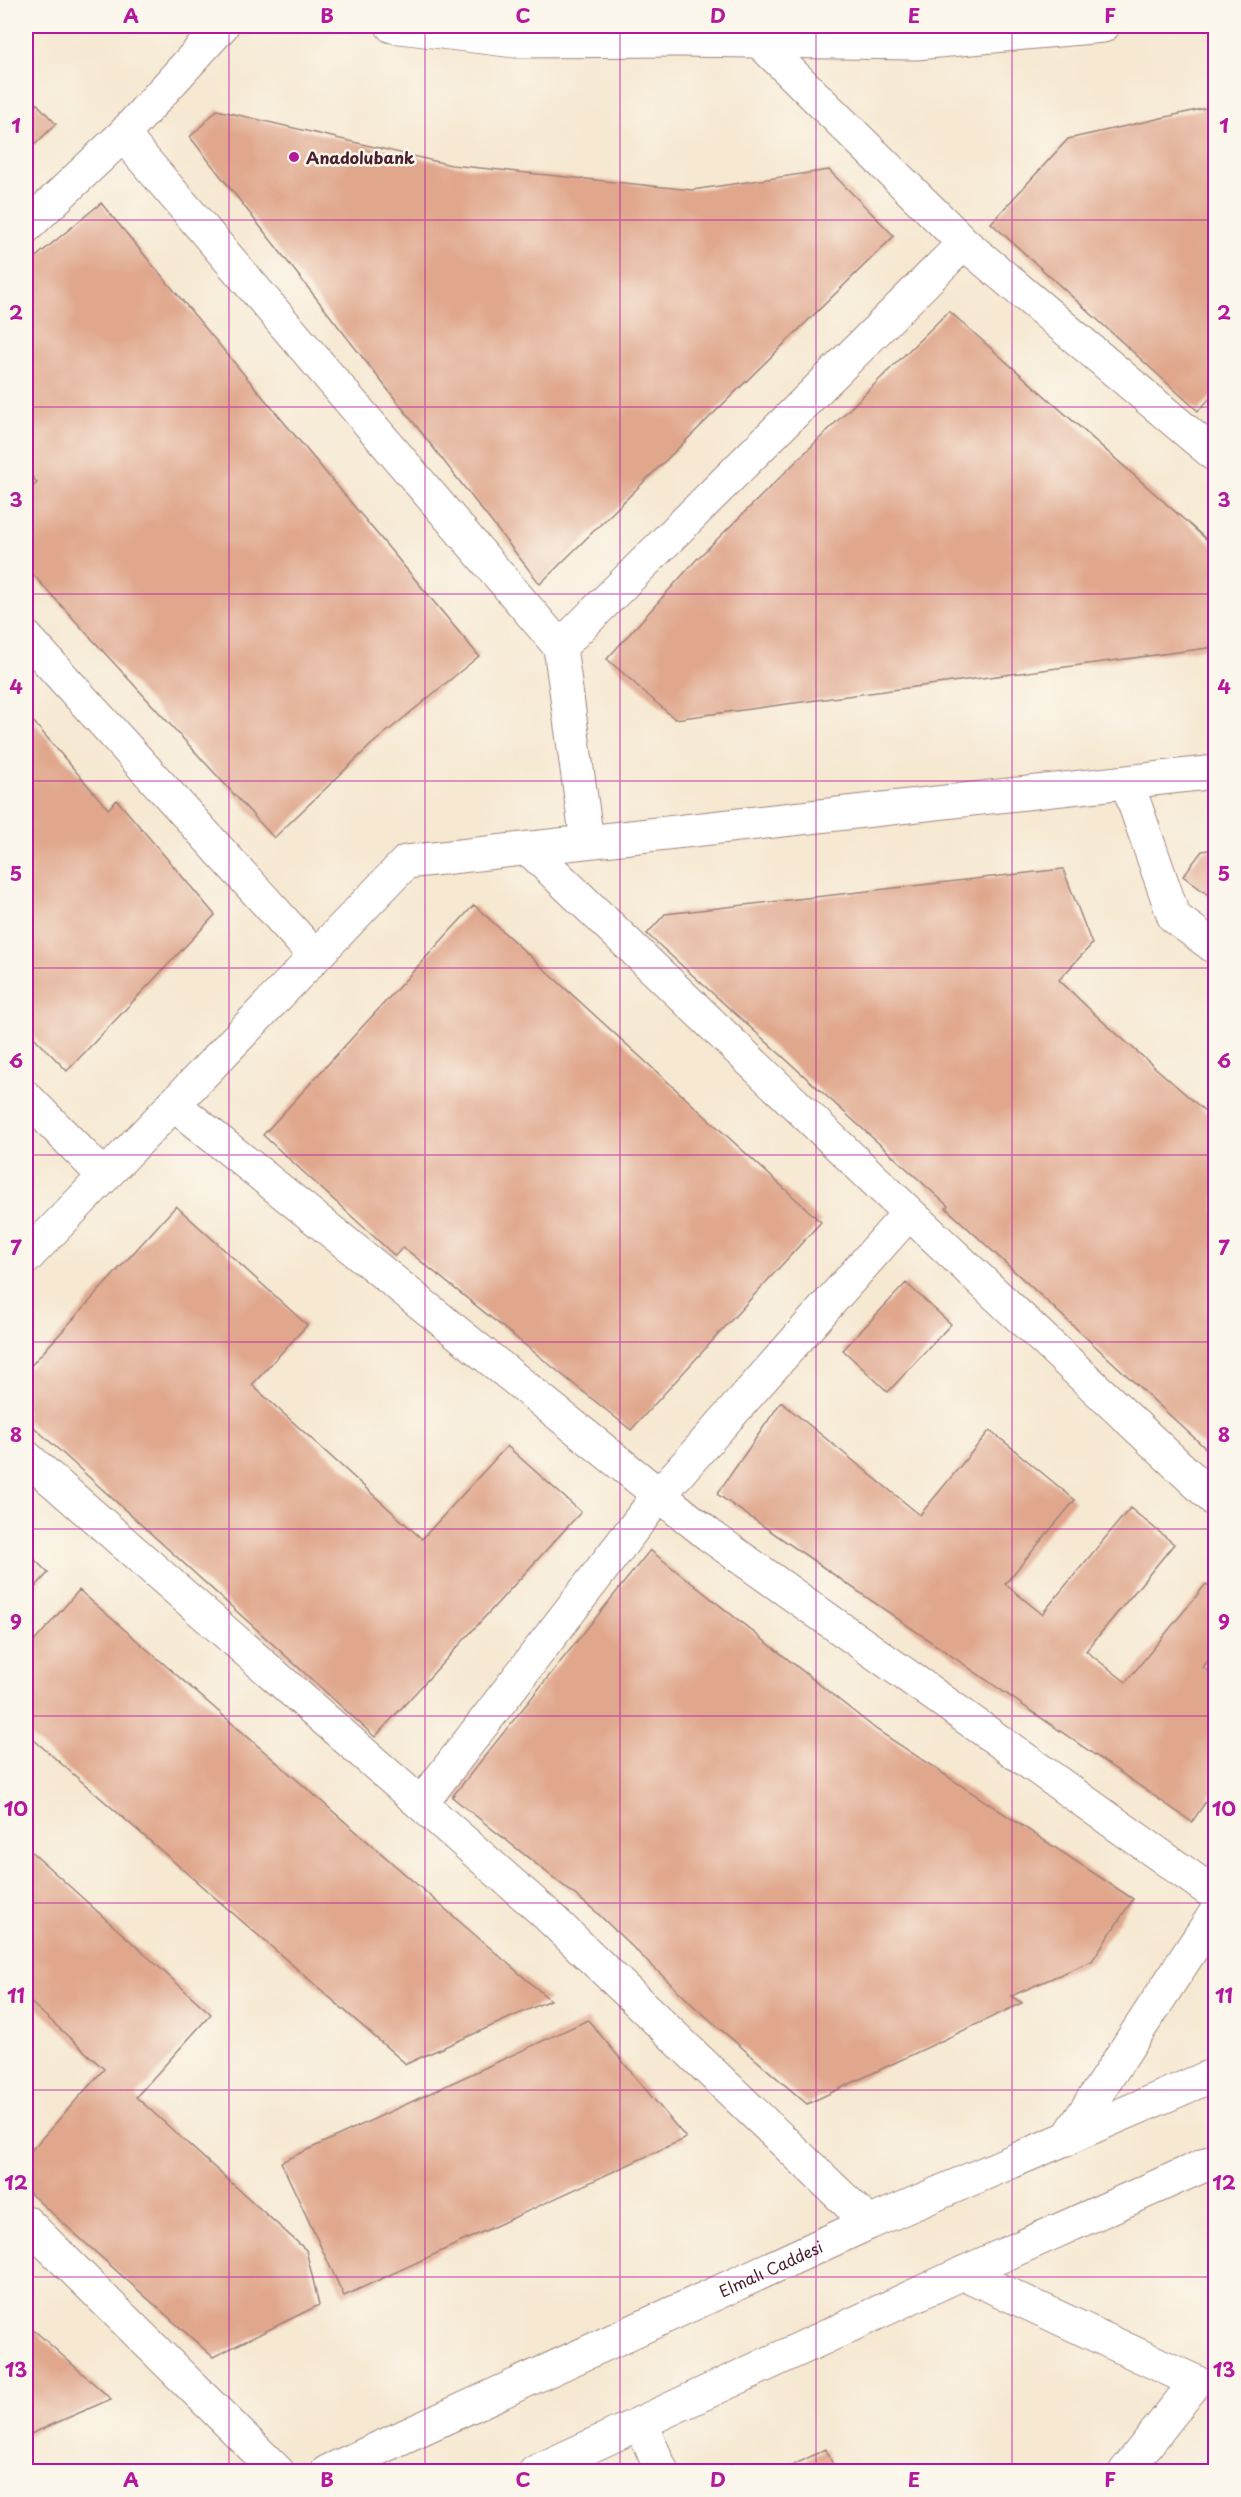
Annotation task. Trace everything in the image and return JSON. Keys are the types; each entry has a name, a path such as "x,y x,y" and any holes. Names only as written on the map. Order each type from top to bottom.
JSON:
{"street":[{"path":"26,227 123,135 222,26"},
{"path":"392,26 515,41 916,43 1103,26"},
{"path":"760,42 964,243 1215,456"},
{"path":"123,135 560,647 587,841"},
{"path":"560,647 964,243"},
{"path":"26,638 315,956"},
{"path":"26,1258 406,862 1215,772"},
{"path":"1127,782 1174,917 1215,948"},
{"path":"528,848 1215,1502"},
{"path":"26,1096 104,1176"},
{"path":"173,1104 709,1535 1215,1895"},
{"path":"421,1804 659,1495 909,1213"},
{"path":"26,1457 544,1912 869,2223"},
{"path":"1067,2139 1215,1912"},
{"name":"Elmalı Caddesi","path":"327,2472 869,2223 1215,2074"},
{"path":"535,2472 963,2273 1215,2160"},
{"path":"26,2222 278,2472"},
{"path":"963,2273 1196,2382 1125,2472"},
{"path":"641,2424 662,2472"}],"building":[{"path":"26,92 56,124 26,153"},
{"path":"1215,106 1215,393 1198,411 991,223 1068,139"},
{"path":"217,110 451,165 692,190 829,170 894,236 540,584 190,137"},
{"path":"101,203 479,656 372,744 274,838 26,567 26,493 37,483 26,469 26,265"},
{"path":"949,311 1215,547 1215,647 675,719 607,659 696,560"},
{"path":"26,713 108,809 117,800 215,915 67,1071 26,1029"},
{"path":"1215,849 1215,900 1183,876 1202,851"},
{"path":"1063,869 1092,944 1059,980 1215,1120 1215,1457 946,1208 948,1206 647,934 665,914"},
{"path":"474,905 821,1222 631,1430 403,1247 395,1256 263,1135"},
{"path":"176,1206 307,1325 252,1385 422,1539 507,1446 581,1512 375,1737 26,1420 26,1371"},
{"path":"906,1283 951,1324 888,1392 843,1350"},
{"path":"781,1402 920,1515 990,1430 1075,1500 1005,1584 1042,1614 1130,1508 1174,1544 1086,1651 1126,1682 1206,1584 1215,1591 1215,1652 1203,1667 1215,1678 1215,1788 1192,1822 717,1494"},
{"path":"650,1550 877,1730 1133,1899 1092,1961 1011,1996 1022,2003 807,2104 695,2007 594,1910 452,1797"},
{"path":"26,1551 48,1573 26,1597"},
{"path":"79,1590 550,2000 406,2064 26,1733 26,1651"},
{"path":"26,1847 211,2014 136,2097 306,2250 319,2305 213,2357 26,2190 26,2156 104,2069 26,1998"},
{"path":"588,2020 686,2138 344,2296 281,2162"},
{"path":"26,2323 111,2399 26,2436"},
{"path":"826,2449 836,2472 779,2472"}],"place":[{"name":"Anadolubank","path":"294,157"}]}
